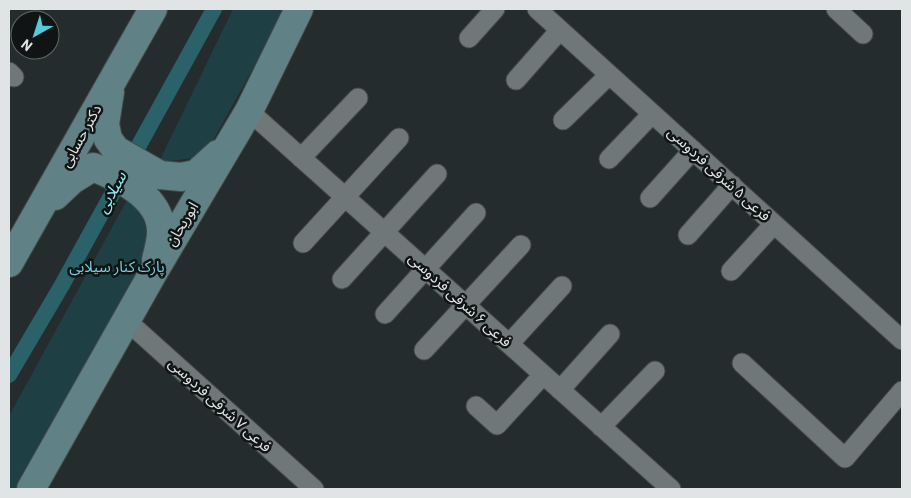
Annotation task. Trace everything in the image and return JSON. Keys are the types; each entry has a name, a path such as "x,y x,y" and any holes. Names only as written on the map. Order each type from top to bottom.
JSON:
{"main road":[{"name":"ابوریحان","path":"31,489 153,273 249,111 299,9"},
{"name":"دکتر حسابی","path":"12,250 38,213 114,76 146,12"},
{"path":"114,76 105,115 108,138 116,150 164,176 181,177 196,174 230,143"},
{"path":"38,213 72,180 93,167 144,195 149,200 158,217 162,232 153,273"}],"street":[{"path":"469,38 495,9"},
{"name":"فرعی ۵ شرقی فردوسی","path":"537,9 902,340"},
{"path":"844,11 863,34"},
{"path":"516,80 560,30"},
{"path":"563,120 609,75"},
{"path":"301,158 358,98"},
{"name":"فرعی ۶ شرقی فردوسی","path":"249,111 671,489"},
{"path":"609,159 652,114"},
{"path":"303,243 399,138"},
{"path":"650,198 693,150"},
{"path":"342,279 437,174"},
{"path":"688,235 732,186"},
{"path":"385,314 476,213"},
{"path":"731,271 774,224"},
{"path":"424,350 521,245"},
{"path":"509,344 562,286"},
{"name":"فرعی ۷ شرقی فردوسی","path":"126,320 314,489"},
{"path":"560,390 610,334"},
{"path":"742,363 845,458 902,392"},
{"path":"601,427 655,371"},
{"path":"476,406 497,425 543,374"}],"green space":[{"path":"233,9 286,9 211,144 195,158 159,162"},
{"name":"پارک کنار سیلابی","path":"127,200 139,204 147,232 142,271 17,489 9,489 9,416"}],"waterway":[{"name":"سیلابی","path":"9,375 62,285 214,9"}]}
